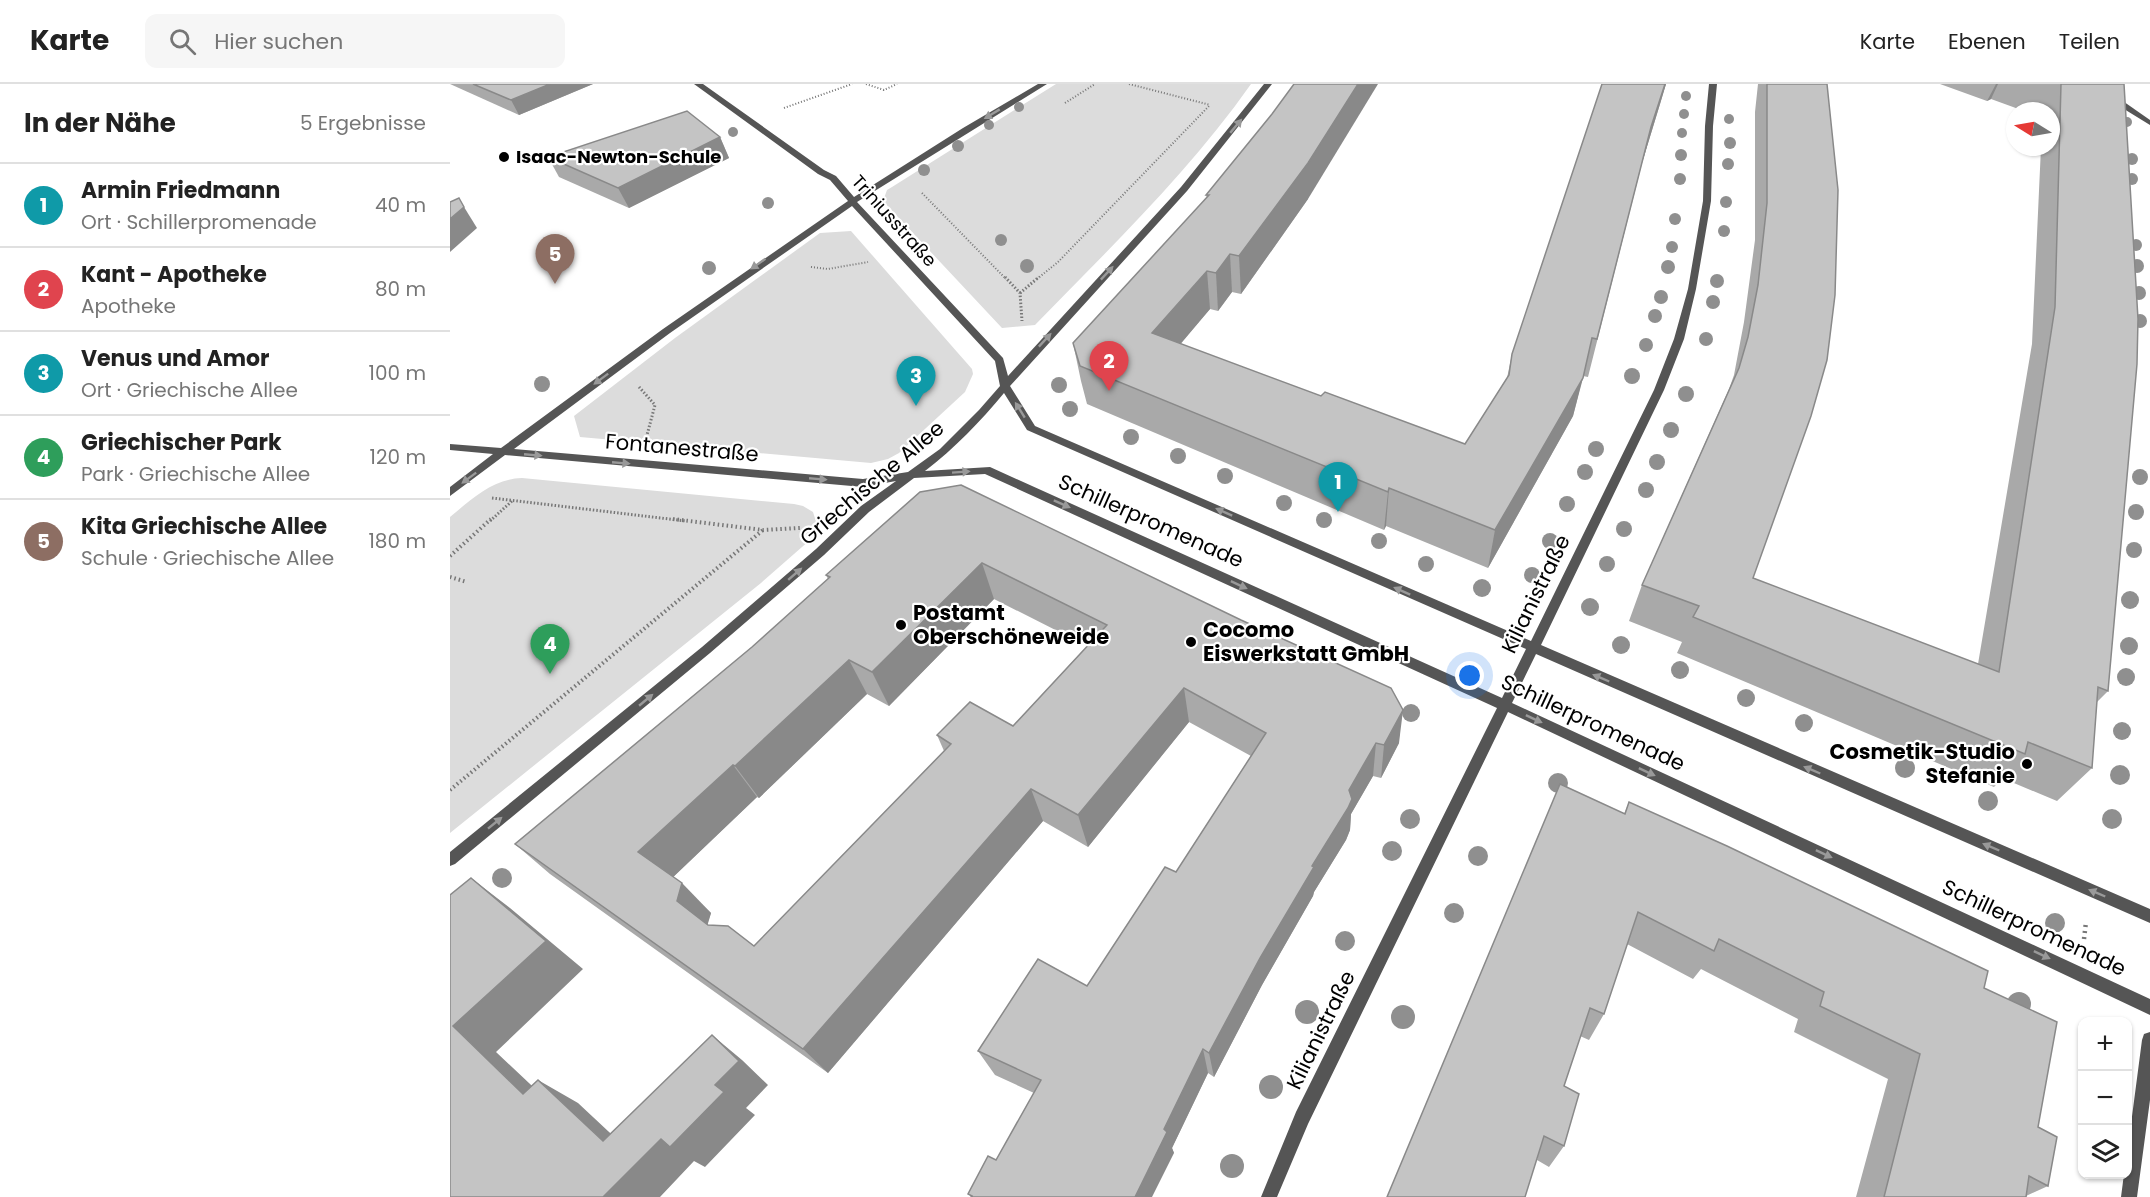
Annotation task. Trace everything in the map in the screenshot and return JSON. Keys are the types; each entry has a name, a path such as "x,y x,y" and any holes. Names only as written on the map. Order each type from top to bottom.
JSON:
{"street":[{"name":"Triniusstraße","path":"698,84 821,172 833,178 1000,360 1005,386"},
{"path":"450,492 684,317 852,201 1042,84"},
{"name":"Griechische Allee","path":"450,860 714,642 820,552 865,509 952,444 1184,189 1268,84"},
{"name":"Kilianistraße","path":"1269,1197 1302,1118 1653,401 1679,339 1692,289 1707,201 1709,126 1713,84"},
{"path":"2102,91 2150,123"},
{"name":"Schillerpromenade","path":"1005,386 1031,428 2150,915"},
{"name":"Fontanestraße","path":"450,447 863,483 911,475"},
{"name":"Schillerpromenade","path":"911,475 987,470 1504,705 2150,1007"},
{"path":"2129,1197 2150,1040"}],"path":[{"path":"784,108 852,84"},
{"path":"866,84 884,90 897,84"},
{"path":"1020,293 1058,262 1210,105 1129,84"},
{"path":"920,194 1020,293 1022,324"},
{"path":"807,267 828,269 869,261"},
{"path":"632,379 655,405 647,436"},
{"path":"485,497 763,530 809,527"},
{"path":"450,556 512,501"},
{"path":"450,790 763,530"},
{"path":"450,577 467,582"},
{"path":"2082,949 2087,917"}],"shaded area":[{"path":"1056,84 1251,84 1175,179 1035,325 1002,328 883,201 887,190"},
{"path":"851,231 972,369 973,374 965,392 899,453 888,459 871,463 580,437 574,416 675,338 820,233"},
{"path":"522,478 794,504 813,512 818,528 810,540 761,583 450,833 450,517 492,486 511,479"}],"building":[{"path":"473,84 550,84 511,100"},
{"path":"1294,84 1358,84 1308,163 1239,256 1230,254 1216,273 1207,271 1152,333 1321,396 1325,392 1465,444 1509,375 1512,354 1602,84 1665,84 1651,127 1597,339 1592,338 1583,378 1495,530 1389,488 1388,492 1080,366 1073,343 1209,195 1206,195"},
{"path":"1767,84 1827,84 1838,190 1835,295 1827,360 1811,416 1753,578 1999,672 2055,307 2061,84 2124,84 2138,319 2137,364 2108,691 2098,687 2092,768 2028,742 2025,754 1693,617 1699,606 1642,585 1739,368 1748,337 1758,285 1767,203"},
{"path":"687,111 720,137 618,188 548,157"},
{"path":"459,198 464,207 450,219 450,202"},
{"path":"961,485 1241,620 1391,688 1403,710 1384,745 1376,743 1349,790 1352,799 1348,808 1312,866 1314,867 1260,958 1209,1053 1203,1049 1164,1129 1167,1132 1135,1197 971,1197 968,1194 988,1156 996,1160 1041,1080 978,1051 1038,959 1087,986 1165,867 1176,872 1266,733 1184,688 1078,815 1031,789 803,1049 515,844 752,647 830,577 826,575 920,492","holes":["982,563 1107,625 1013,726 970,702 937,735 951,744 754,946 728,926 708,925 677,901 682,883 638,852 849,660 872,672"]},
{"path":"1560,784 1625,814 1629,802 1727,846 1988,971 1984,988 2057,1022 2038,1127 2057,1137 2048,1186 2029,1176 2026,1197 1884,1197 1920,1054 1820,1006 1824,992 1719,939 1714,951 1638,912 1604,1014 1590,1008 1564,1086 1579,1094 1564,1146 1544,1136 1525,1197 1387,1197"},
{"path":"471,878 546,941 453,1026 523,1094 538,1080 603,1141 712,1035 739,1061 715,1085 724,1092 670,1147 661,1139 603,1197 450,1197 450,895"}],"place":[{"name":"Isaac-Newton-Schule","path":"504,157"},
{"name":"Kita Griechische Allee","path":"555,284"},
{"name":"Kant - Apotheke","path":"1109,391"},
{"name":"Venus und Amor","path":"916,406"},
{"name":"Armin Friedmann","path":"1338,512"},
{"name":"Postamt Oberschöneweide","path":"901,625"},
{"name":"Cocomo Eiswerkstatt GmbH","path":"1191,642"},
{"name":"Griechischer Park","path":"550,674"},
{"name":"Cosmetik-Studio Stefanie","path":"2027,764"}]}
